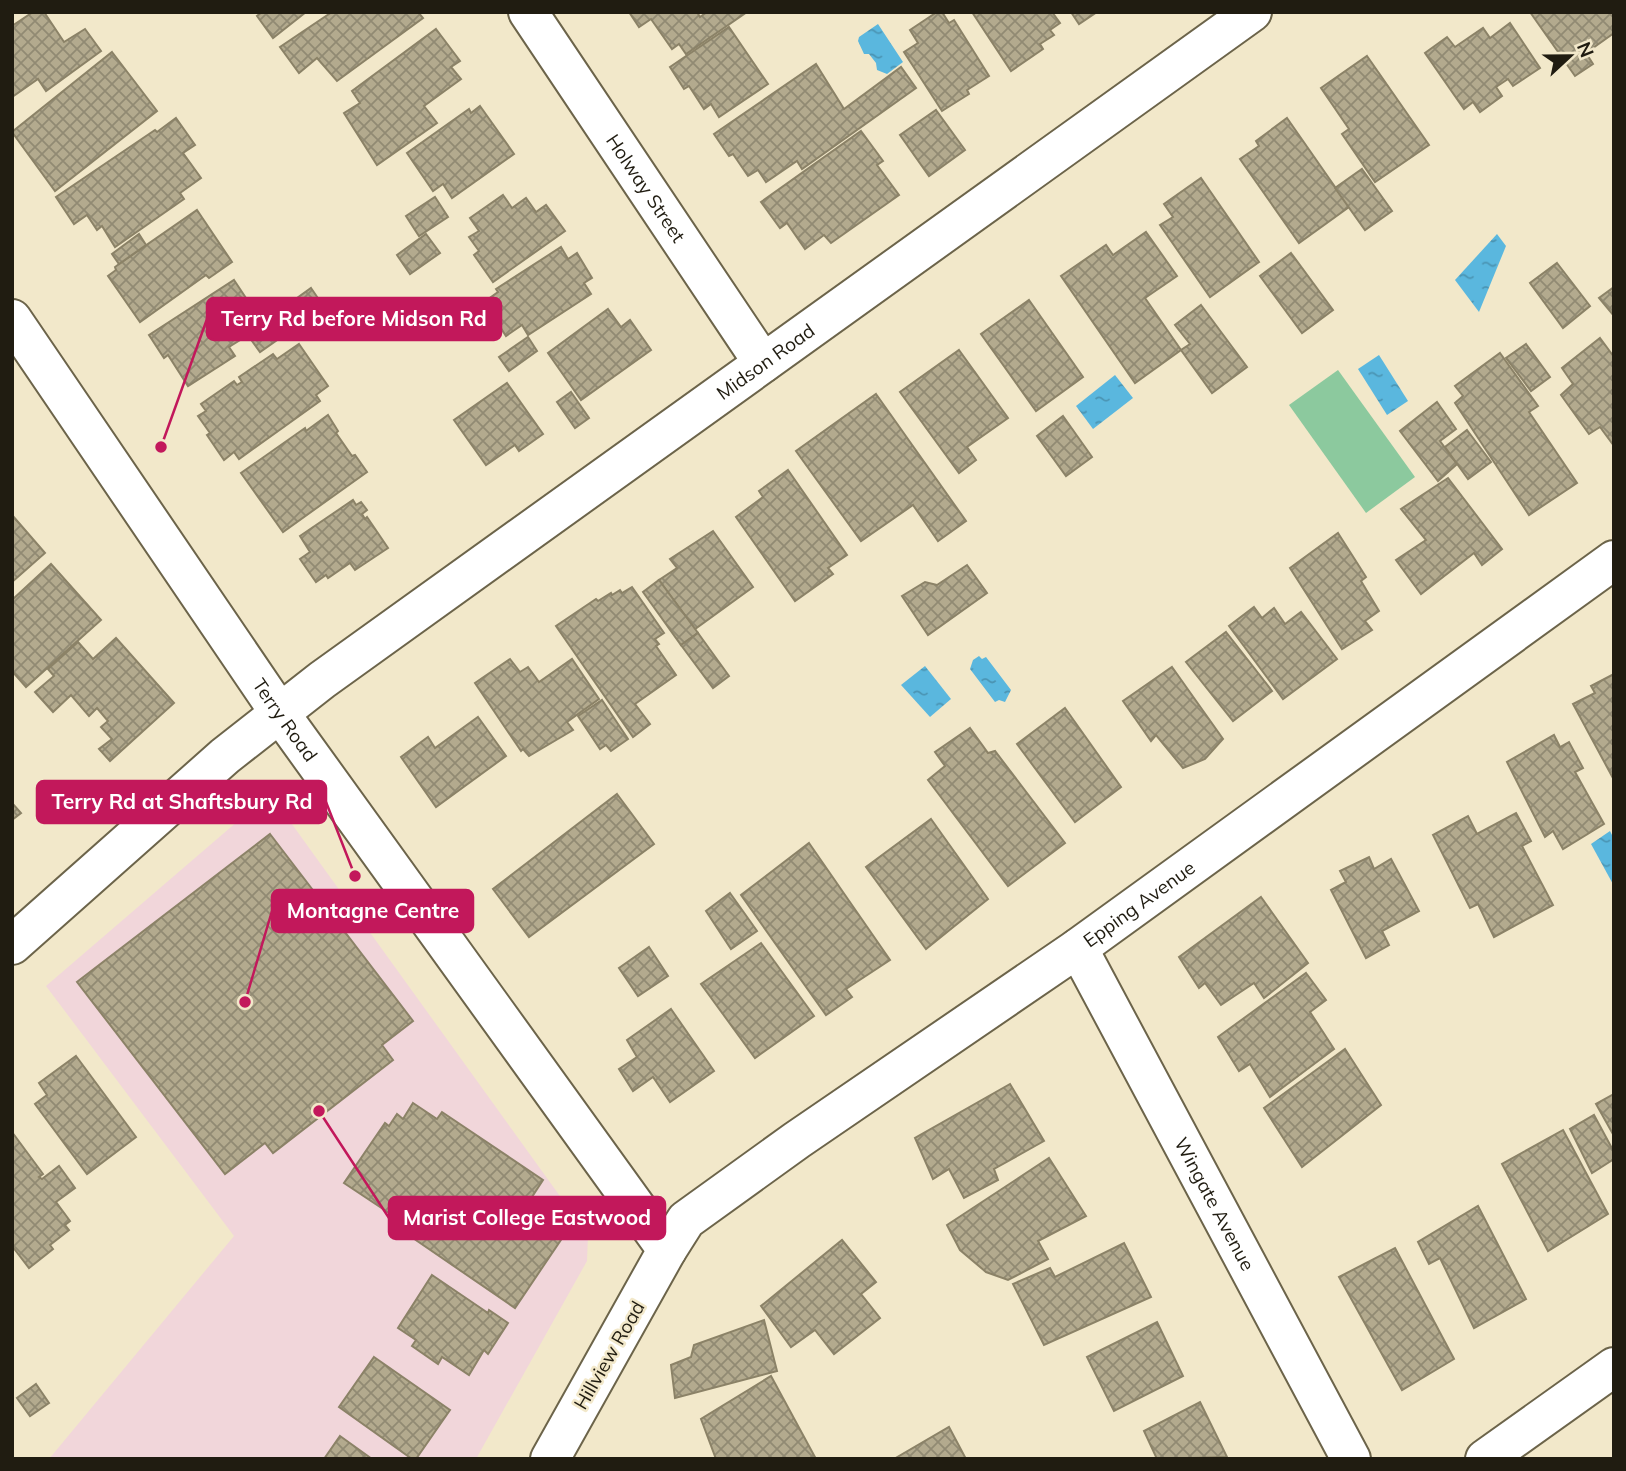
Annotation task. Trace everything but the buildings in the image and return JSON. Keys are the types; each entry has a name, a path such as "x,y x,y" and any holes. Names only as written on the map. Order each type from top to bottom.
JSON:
{"street":[{"name":"Holway Street","path":"528,12 763,363"},
{"name":"Midson Road","path":"12,945 225,756 279,712 1252,12"},
{"name":"Terry Road","path":"12,319 279,712 667,1250"},
{"name":"Epping Avenue","path":"667,1250 686,1220 797,1140 1078,948 1614,560"},
{"name":"Wingate Avenue","path":"1078,948 1351,1459"},
{"name":"Hillview Road","path":"555,1456 667,1250"},
{"path":"1485,1459 1614,1367"}],"shaded area":[{"path":"260,802 276,802 588,1235 587,1261 476,1459 49,1459 234,1236 46,986"}],"green space":[{"path":"1338,370 1415,477 1366,513 1289,405"}],"water":[{"path":"878,24 903,62 887,74 877,70 876,63 869,54 864,54 858,41 859,37"},
{"path":"1497,234 1506,246 1479,312 1455,280"},
{"path":"1379,355 1408,401 1387,415 1358,369"},
{"path":"1115,375 1133,398 1093,429 1076,406"},
{"path":"979,656 982,659 986,657 1011,690 1005,702 995,702 970,669 973,660"},
{"path":"925,666 951,699 930,717 901,685"},
{"path":"1610,831 1614,839 1614,886 1591,844"}],"place":[{"name":"Terry Rd before Midson Rd","path":"161,447"},
{"name":"Terry Rd at Shaftsbury Rd","path":"355,876"},
{"name":"Montagne Centre","path":"245,1002"},
{"name":"Marist College Eastwood","path":"319,1111"}]}
